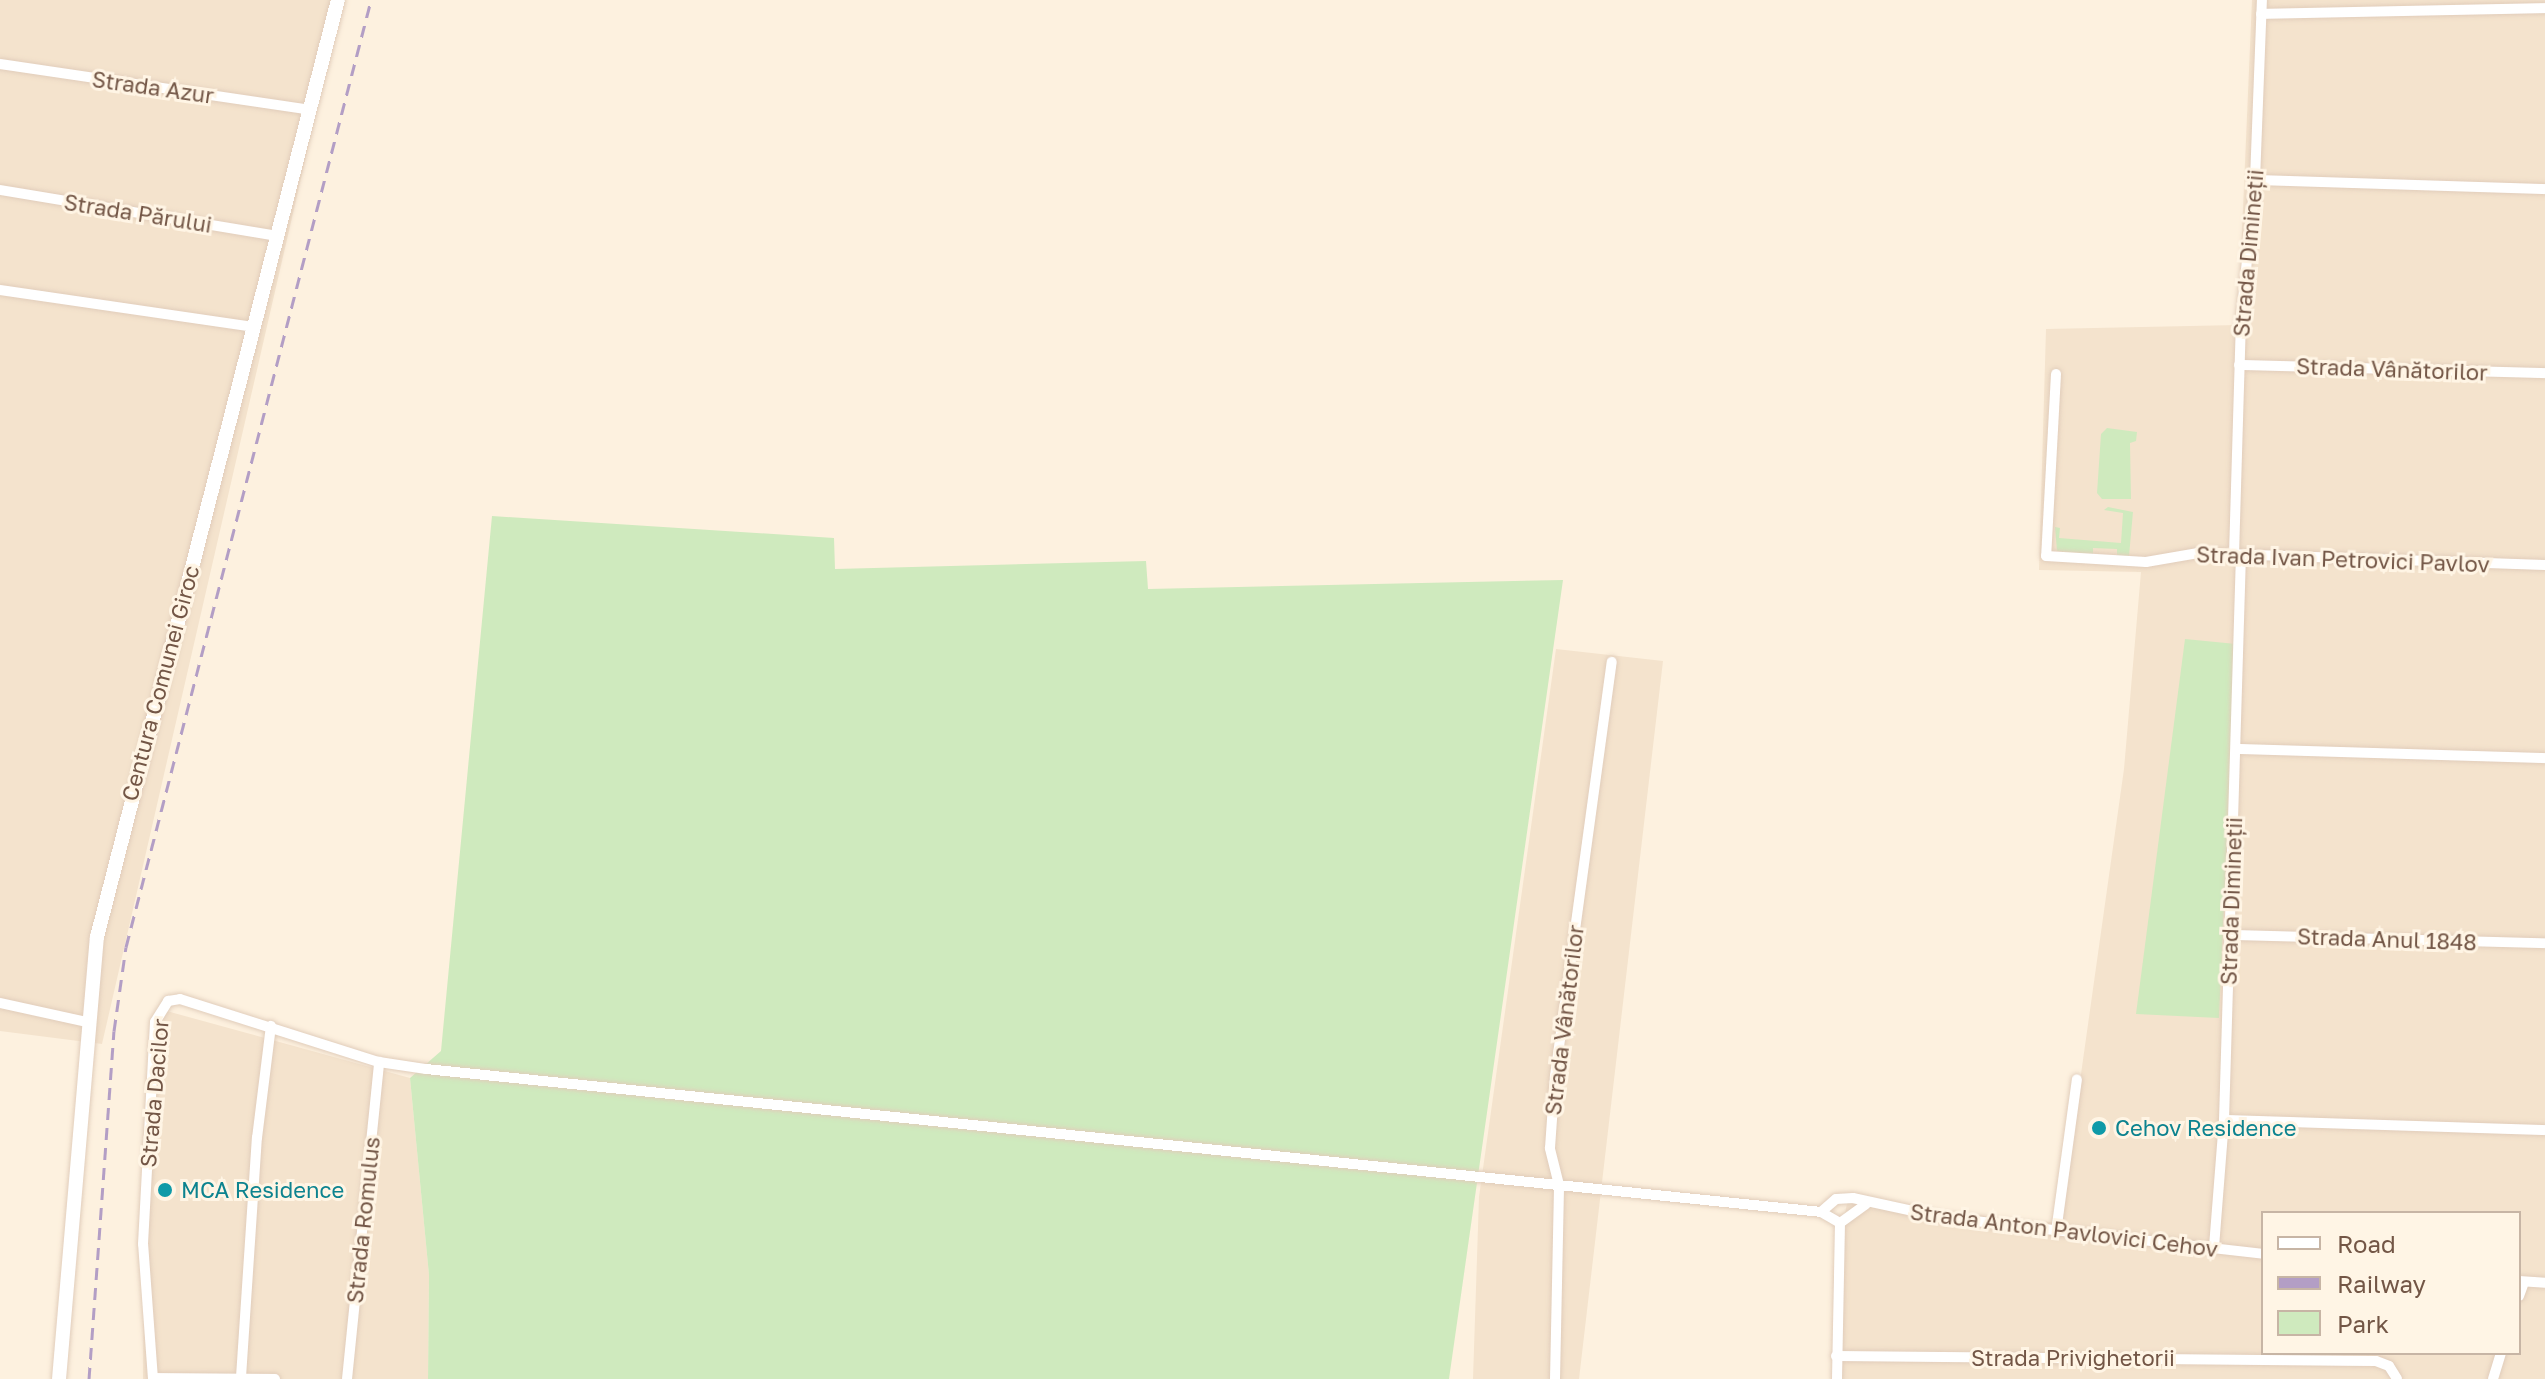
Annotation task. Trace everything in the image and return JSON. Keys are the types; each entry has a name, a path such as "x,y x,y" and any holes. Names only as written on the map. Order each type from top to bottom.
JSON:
{"main road":[{"name":"Centura Comunei Giroc","path":"59,1379 87,1022 97,937 115,856 277,236 306,109 338,0"}],"street":[{"name":"Strada Dimineții","path":"2214,1247 2224,1120 2237,749 2239,365 2255,180 2262,0"},
{"path":"2261,14 2545,8"},
{"name":"Strada Azur","path":"0,64 306,109"},
{"path":"2255,180 2545,189"},
{"name":"Strada Părului","path":"0,190 277,236"},
{"path":"0,290 253,327"},
{"name":"Strada Vânătorilor","path":"2239,365 2545,373"},
{"name":"Strada Ivan Petrovici Pavlov","path":"2056,374 2046,556 2132,562 2237,555 2545,565"},
{"name":"Strada Vânătorilor","path":"1555,1379 1559,1185 1550,1148 1555,1076 1612,662"},
{"path":"2237,749 2545,758"},
{"name":"Strada Anul 1848","path":"2230,935 2545,943"},
{"name":"Strada Dacilor","path":"153,1378 143,1223 155,1022 168,1001 192,1001 271,1026"},
{"path":"0,1003 87,1022"},
{"path":"241,1377 257,1138 271,1026 379,1062 1821,1212 1840,1223"},
{"name":"Strada Romulus","path":"347,1379 379,1062"},
{"path":"2056,1232 2077,1079"},
{"path":"2224,1120 2545,1130"},
{"name":"Strada Anton Pavlovici Cehov","path":"1821,1212 1845,1197 1866,1204 2056,1232 2261,1254"},
{"path":"1840,1223 1866,1204"},
{"path":"1837,1379 1840,1223"},
{"path":"2521,1281 2545,1283"},
{"path":"2493,1379 2500,1355"},
{"name":"Strada Privighetorii","path":"1836,1356 2376,1361 2389,1366 2397,1379"},
{"path":"153,1378 275,1379"}],"shaded area":[{"path":"0,0 342,0 102,1044 0,1031"},
{"path":"2252,0 2545,0 2545,1379 1833,1379 1833,1280 1847,1203 2060,1223 2124,769 2141,572 2039,570 2046,329 2238,325"},
{"path":"1556,649 1663,661 1579,1379 1473,1379 1479,1197"},
{"path":"163,1010 410,1078 429,1275 428,1379 143,1379 144,1260"}],"green space":[{"path":"2107,428 2137,432 2136,441 2130,443 2131,499 2102,499 2097,493 2101,434"},
{"path":"2108,507 2133,512 2129,556 2117,559 2117,549 2093,548 2093,554 2057,551 2055,527 2060,528 2059,538 2121,543 2123,513 2104,510"},
{"path":"492,516 834,538 835,569 1146,561 1148,589 1563,580 1449,1379 428,1379 429,1275 410,1078 441,1051"},
{"path":"2185,639 2236,644 2219,1018 2136,1014"}],"railway":[{"path":"89,1379 114,1031 126,947 371,0"}],"place":[{"name":"Cehov Residence","path":"2099,1128"},
{"name":"MCA Residence","path":"165,1190"}]}
